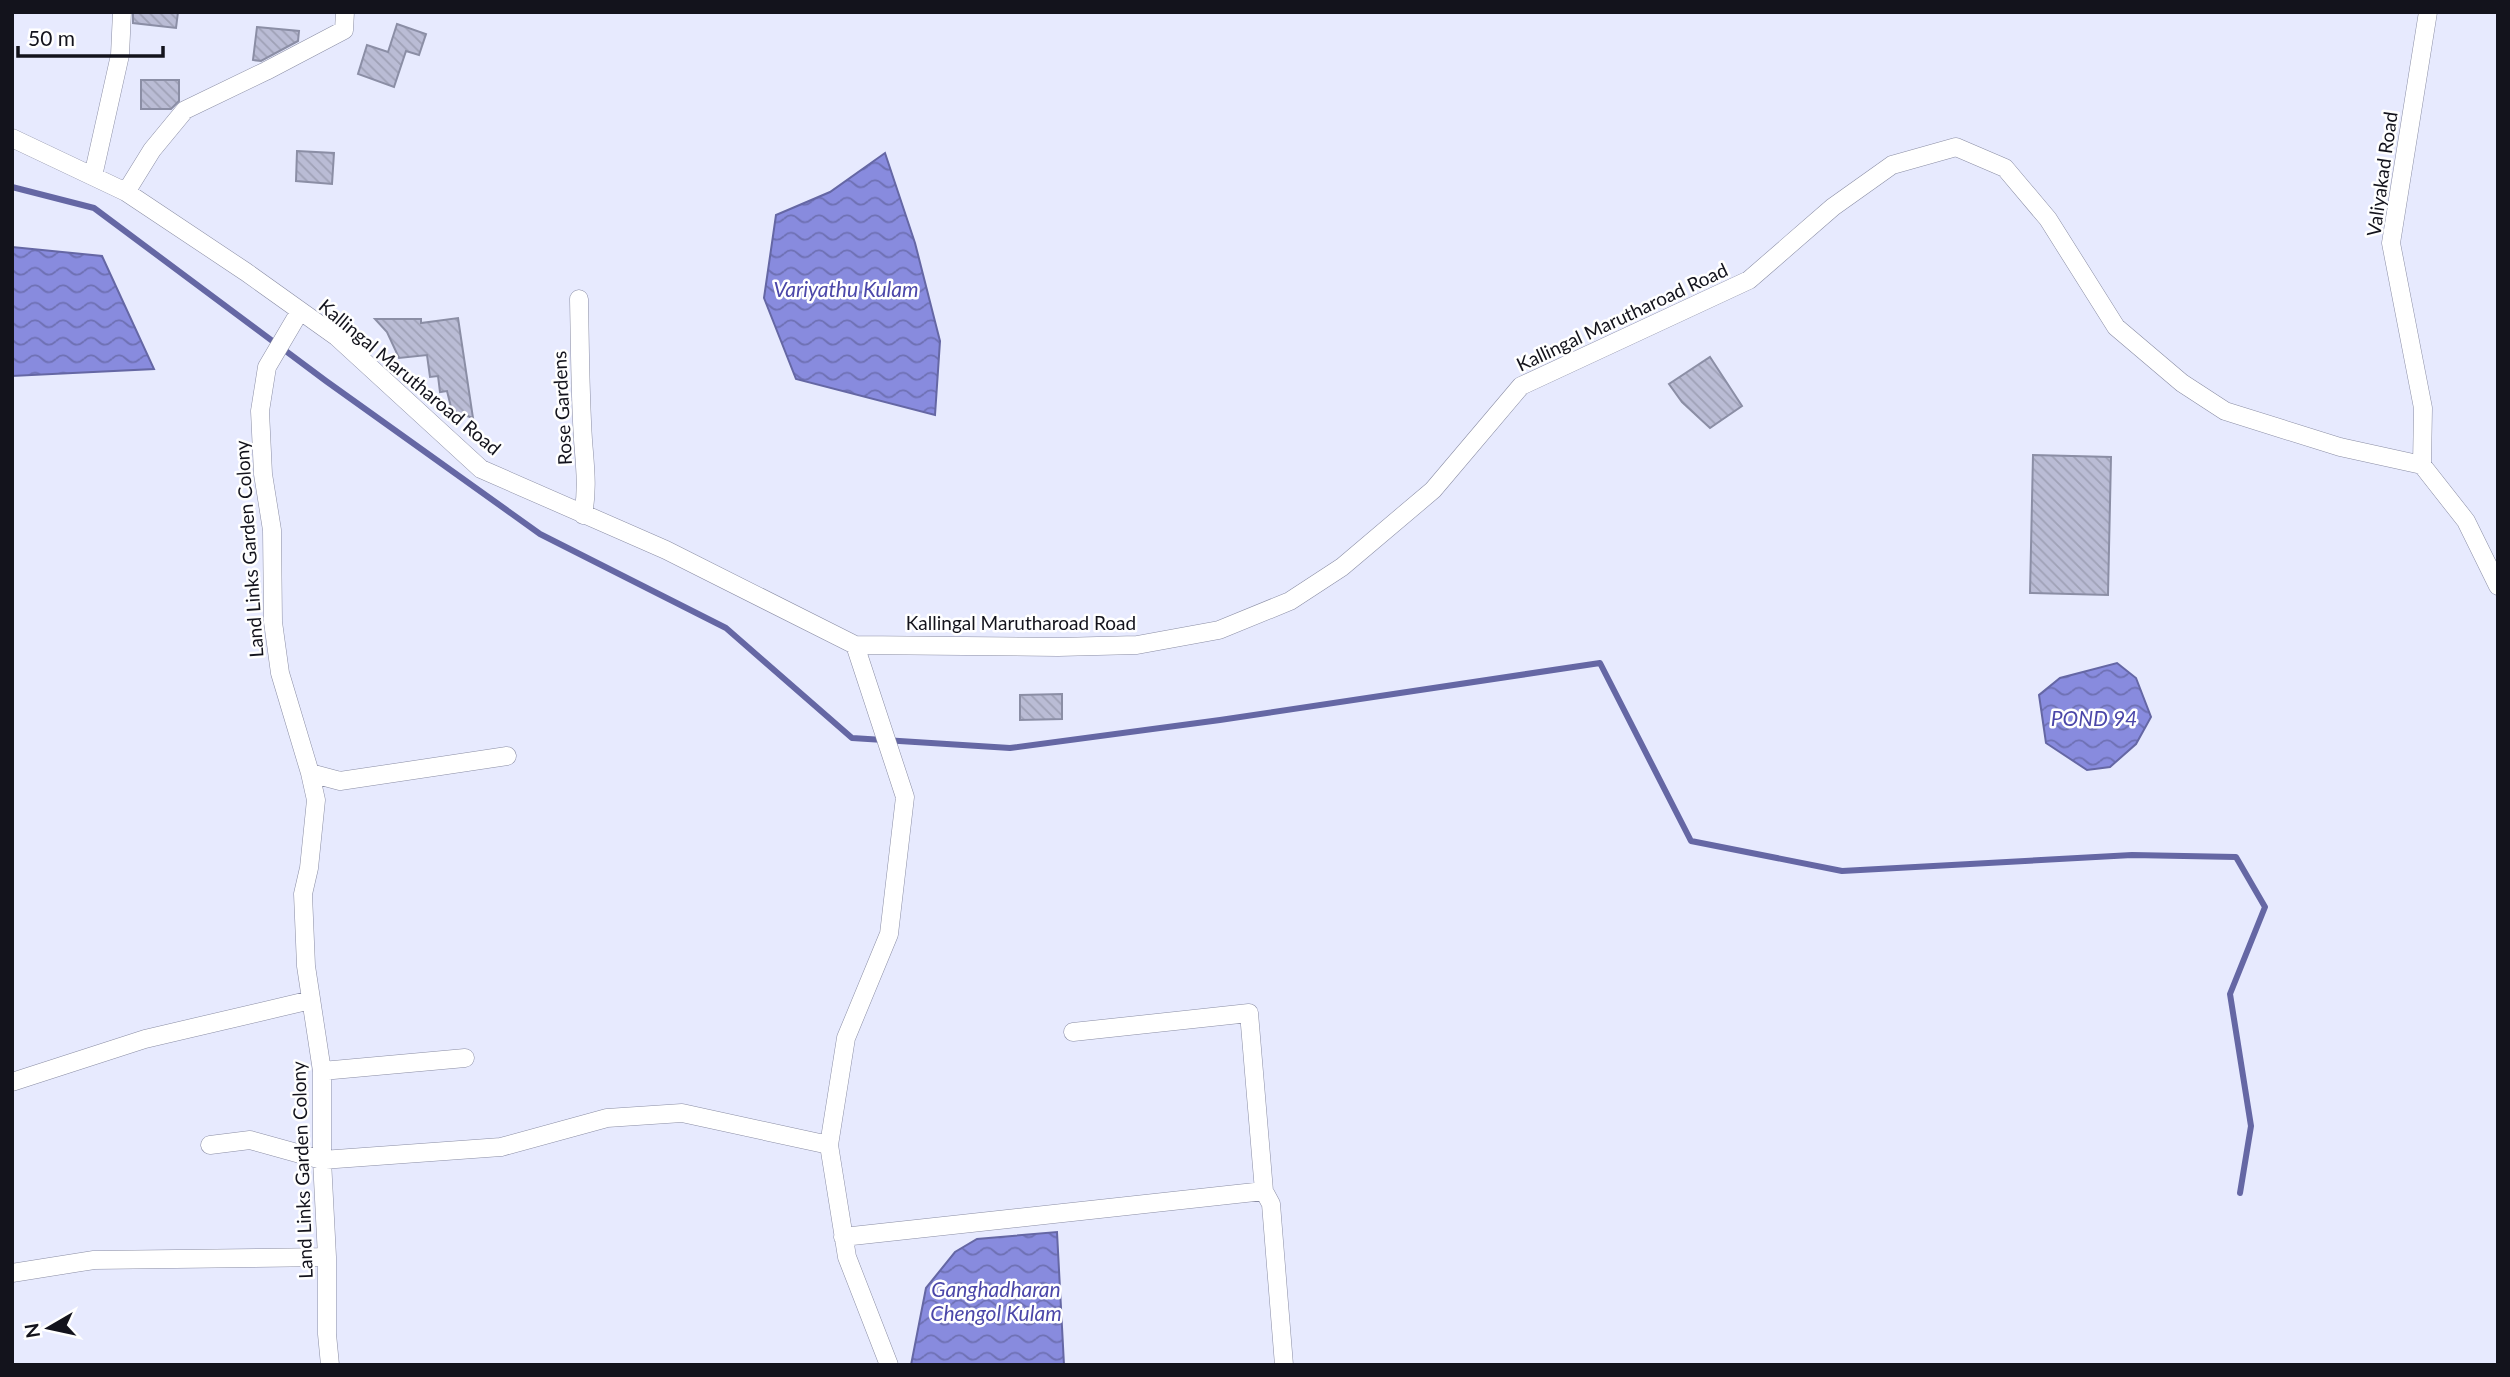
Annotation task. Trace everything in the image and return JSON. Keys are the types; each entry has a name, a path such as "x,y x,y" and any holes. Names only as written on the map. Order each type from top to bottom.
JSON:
{"street":[{"path":"93,176 120,55 122,12"},
{"path":"126,192 152,150 185,110 344,30 345,12"},
{"name":"Valiyakad Road","path":"2422,465 2423,408 2391,243 2428,12"},
{"name":"Kallingal Marutharoad Road","path":"12,138 126,192 337,337 481,469 666,550 855,645 1137,645 1219,629 1290,601 1342,567 1433,490 1521,386 1749,280 1833,207 1892,164 1956,147 2005,168 2048,219 2116,327 2182,383 2225,411 2340,447 2422,465"},
{"name":"Rose Gardens","path":"579,299 587,497 583,515"},
{"name":"Land Links Garden Colony","path":"300,311 267,367 260,411 263,474 272,530 272,622 280,673 316,800 309,867 303,894 306,966 322,1071 322,1160 330,1365"},
{"path":"2422,465 2466,521 2498,586"},
{"path":"855,645 905,797 889,934 846,1038 829,1145 846,1257 889,1365"},
{"path":"310,773 340,781 507,756"},
{"path":"12,1082 145,1039 311,1000"},
{"path":"1073,1032 1249,1013 1264,1191 1271,1204 1284,1365"},
{"path":"322,1071 465,1058"},
{"path":"210,1145 250,1140 322,1160 501,1147 607,1118 682,1113 829,1145"},
{"path":"843,1237 1264,1191"},
{"path":"12,1273 94,1260 327,1257"}],"water":[{"name":"Variyathu Kulam","path":"885,153 915,243 940,341 935,415 796,379 764,298 776,215 830,192"},
{"path":"12,247 102,256 154,369 12,376"},
{"name":"POND 94","path":"2117,663 2136,678 2151,717 2136,744 2110,767 2087,770 2046,743 2039,695 2060,678"},
{"name":"Ganghadharan Chengol Kulam","path":"1057,1232 1064,1365 911,1365 926,1288 955,1252 977,1239"}],"building":[{"path":"133,12 178,12 176,28 133,23"},
{"path":"397,24 426,34 419,55 406,51 394,87 358,74 367,45 388,52"},
{"path":"257,27 299,31 298,41 261,61 253,60"},
{"path":"141,80 179,80 179,101 171,109 141,109"},
{"path":"297,151 334,153 332,184 296,181"},
{"path":"458,318 473,418 452,411 447,391 440,392 438,376 430,377 427,355 399,358 387,332 375,319 421,319 421,323"},
{"path":"1710,357 1742,406 1710,428 1682,402 1669,384"},
{"path":"2033,455 2111,457 2108,595 2030,593"},
{"path":"1062,694 1062,719 1020,720 1020,695"}],"waterway":[{"path":"12,187 94,208 326,381 540,534 726,628 852,738 1010,748 1220,720 1600,663 1691,841 1842,871 2132,855 2236,857 2265,907 2230,994 2251,1126 2240,1193"}]}
